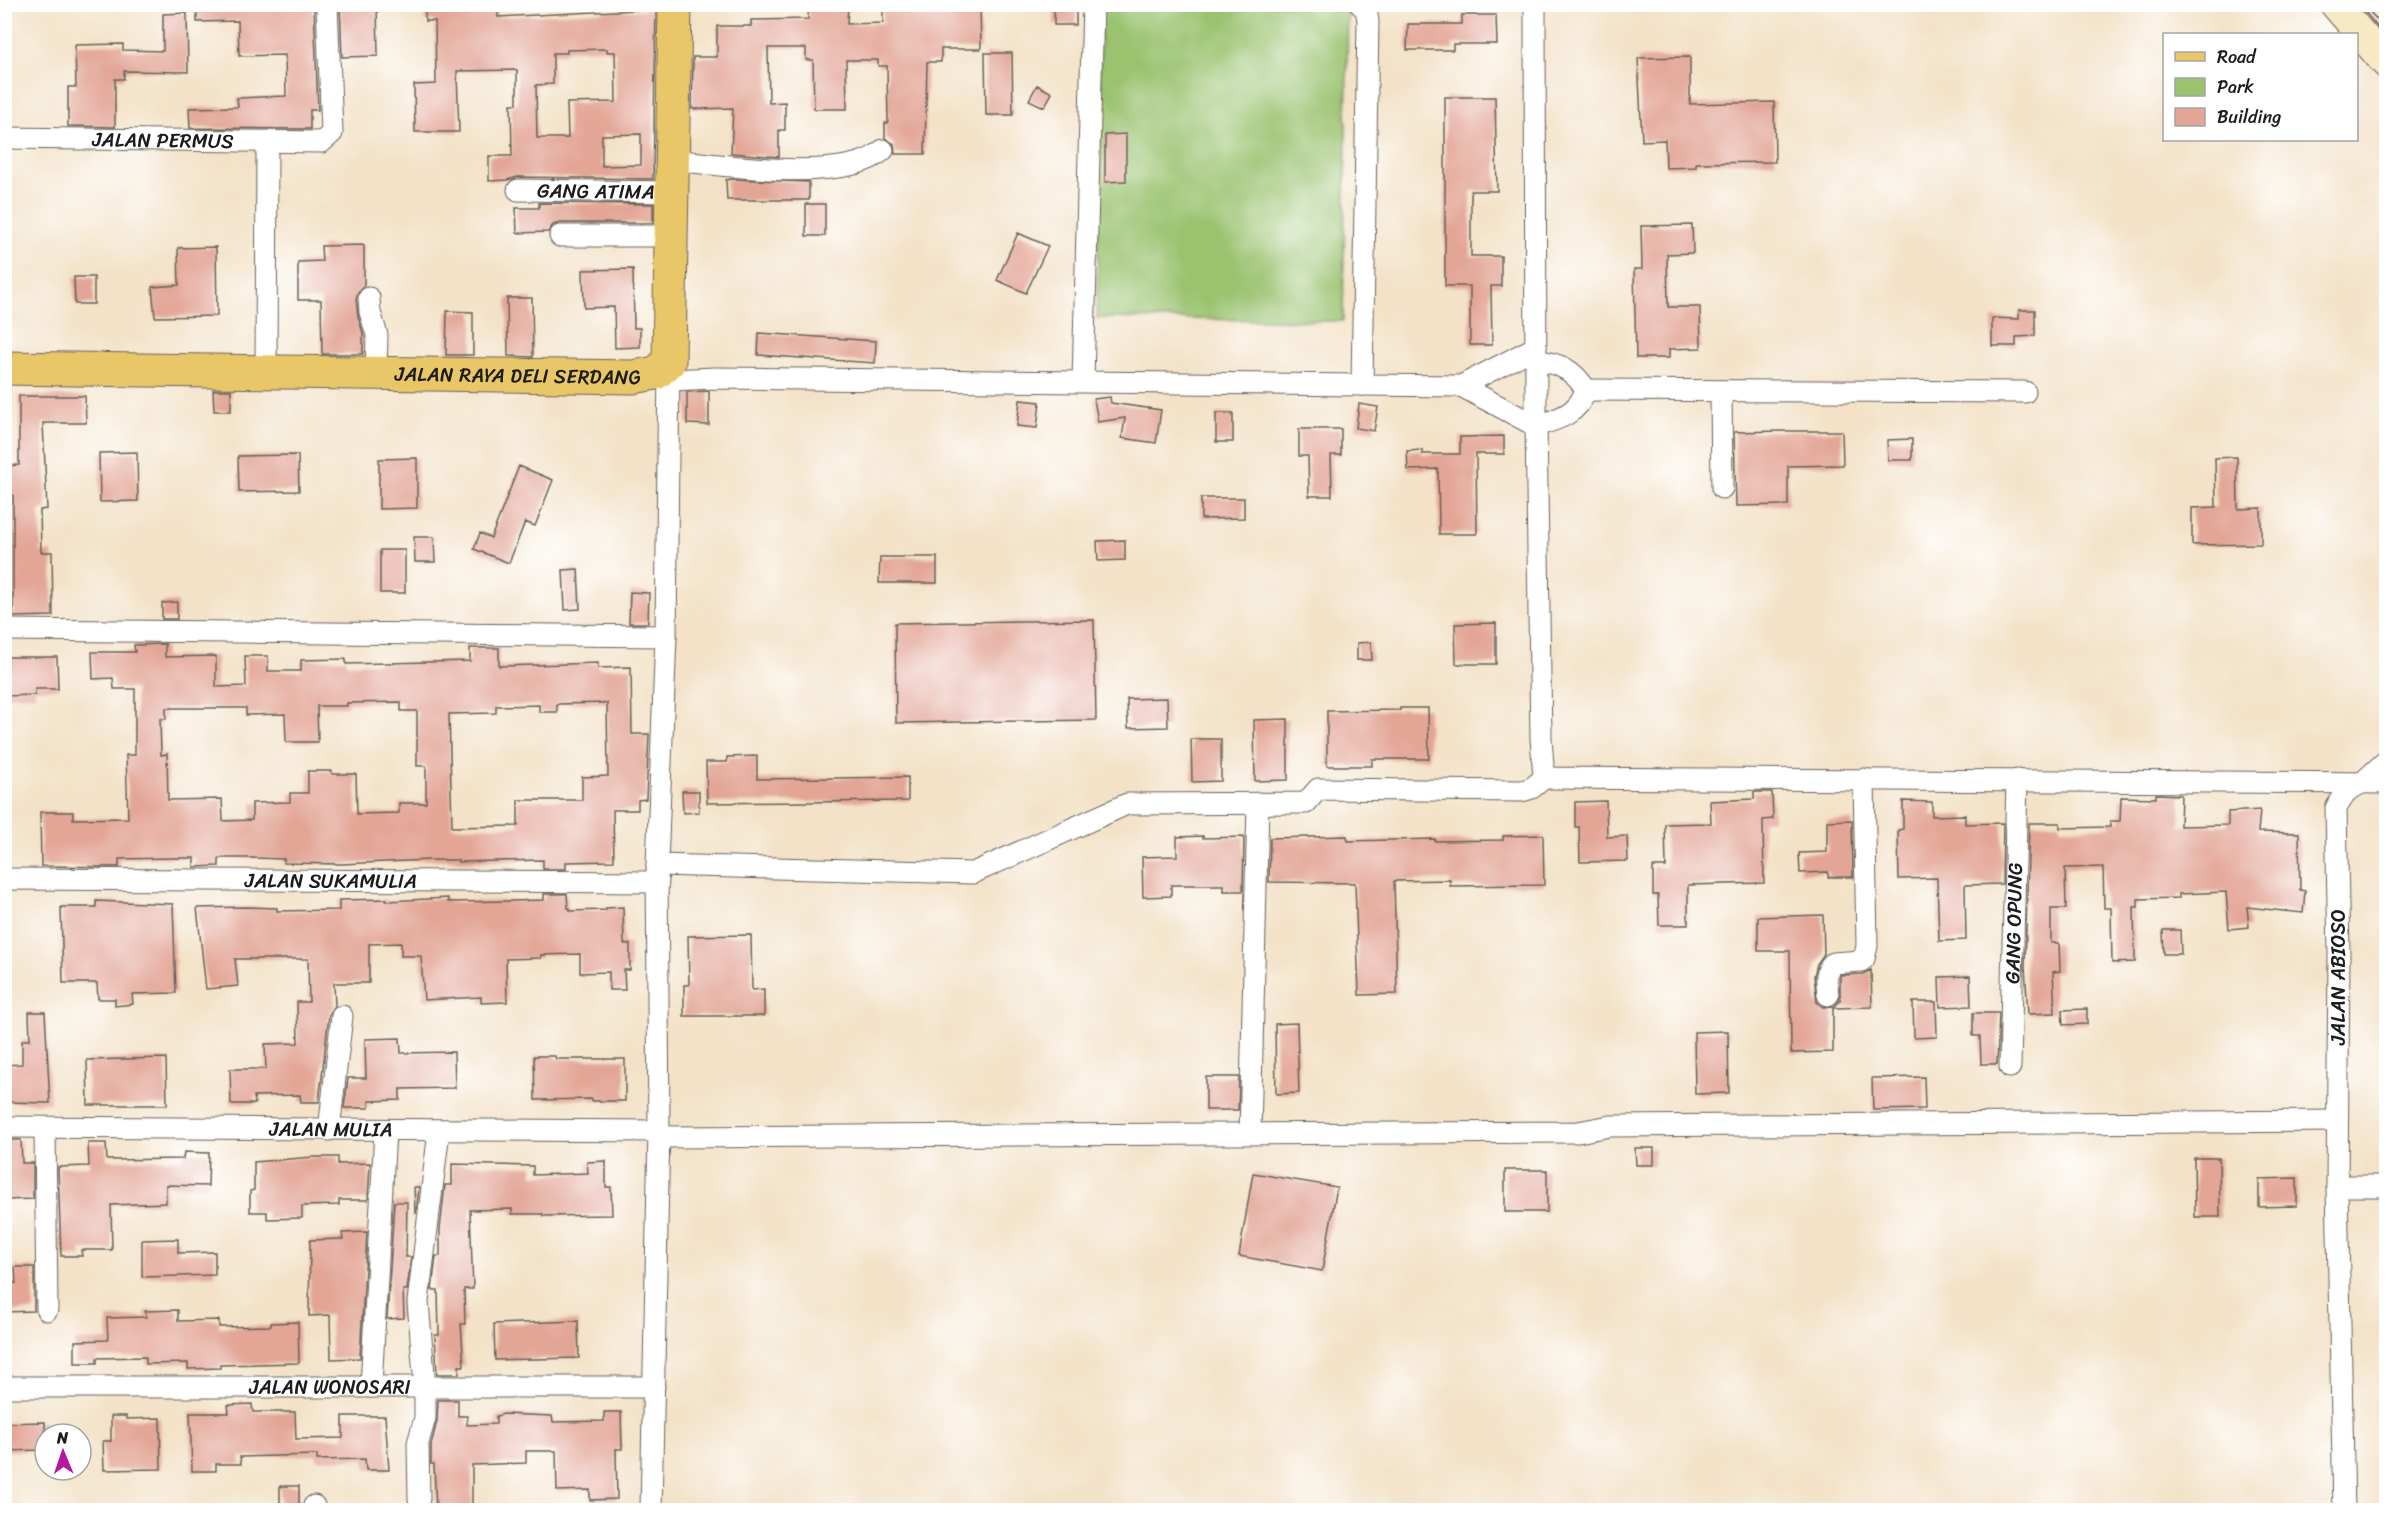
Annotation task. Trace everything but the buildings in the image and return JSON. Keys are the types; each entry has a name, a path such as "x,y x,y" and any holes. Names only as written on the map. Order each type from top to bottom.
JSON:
{"main road":[{"name":"JALAN RAYA DELI SERDANG","path":"4,368 633,377 669,371 675,4"}],"street":[{"name":"JALAN PERMUS","path":"4,138 321,142 332,133 327,4"},
{"path":"1083,381 1093,4"},
{"path":"1360,4 1366,9 1368,21 1362,385"},
{"path":"1535,4 1536,426 1540,738 1544,778 2378,782"},
{"path":"2335,4 2386,63"},
{"path":"266,372 267,141"},
{"name":"GANG ATIMA","path":"518,190 760,169 829,168 866,162 883,150"},
{"path":"560,236 672,236"},
{"path":"369,298 376,335 376,374"},
{"path":"651,1510 659,1134 658,874 666,636 669,371 1083,381 1461,386 1536,354 1569,369 1586,390"},
{"path":"1461,386 1536,426 1563,418 1582,400 1586,390"},
{"path":"1586,390 2025,392"},
{"path":"1721,392 1722,488"},
{"path":"4,630 666,636"},
{"name":"JALAN ABIOSO","path":"2344,1510 2337,1186 2339,953 2336,808 2347,791 2378,782 2386,761"},
{"name":"JALAN SUKAMULIA","path":"4,879 973,873 1127,804 1306,803 1318,789 1522,791 1532,788 1544,778"},
{"path":"1828,995 1827,971 1829,966 1833,963 1861,961 1864,959 1867,946 1864,779"},
{"name":"GANG OPUNG","path":"2010,1067 2017,780"},
{"path":"1250,1133 1258,803"},
{"path":"329,1130 342,1016"},
{"name":"JALAN MULIA","path":"4,1128 659,1134 1250,1133 1578,1131 1622,1125 2337,1121"},
{"path":"45,1128 47,1310"},
{"path":"371,1387 385,1131"},
{"path":"420,1499 418,1443 425,1418 425,1387 418,1302 439,1131"},
{"path":"2337,1186 2386,1186"},
{"name":"JALAN WONOSARI","path":"4,1386 654,1387"}],"green space":[{"path":"1101,5 1348,5 1343,321 1097,318"}]}
